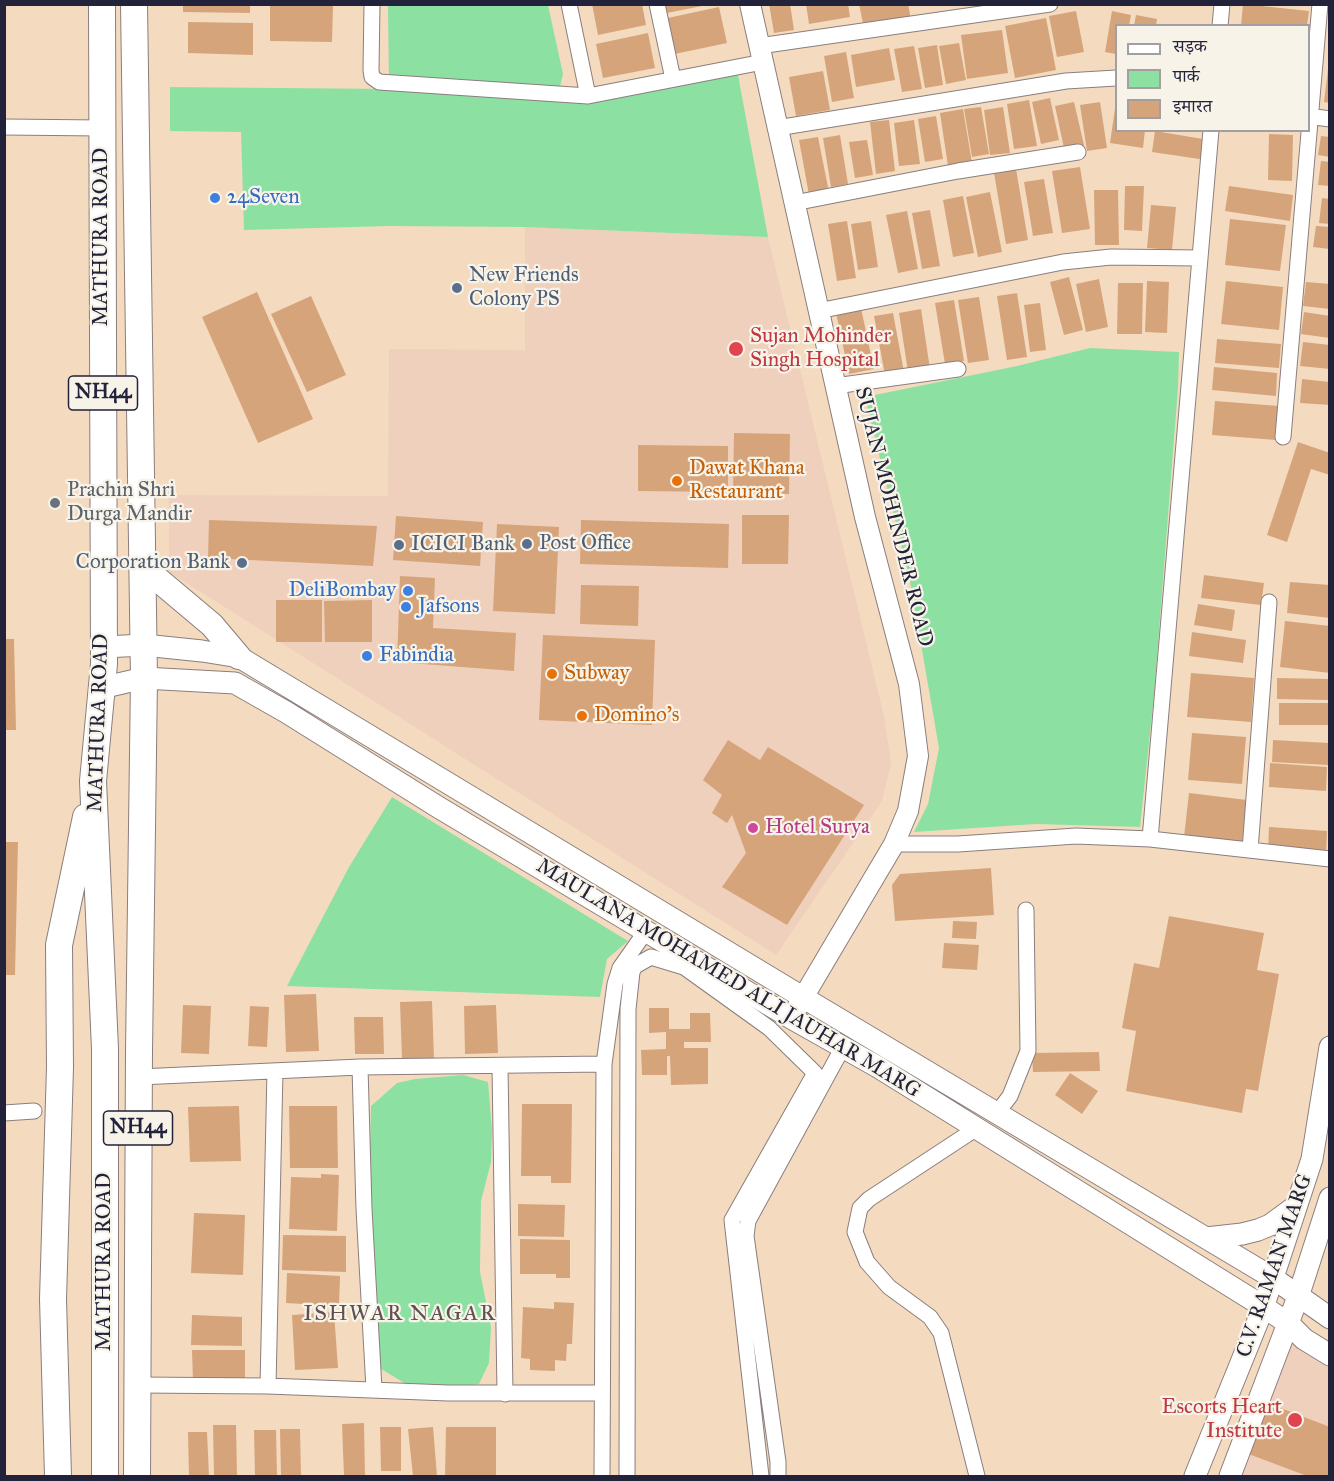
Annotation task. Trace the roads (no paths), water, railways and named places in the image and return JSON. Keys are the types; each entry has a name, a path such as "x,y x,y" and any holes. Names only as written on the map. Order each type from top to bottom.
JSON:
{"highway":[{"name":"MATHURA ROAD","path":"102,4 104,647 93,781 105,1049 105,1476"},
{"name":"MATHURA ROAD","path":"134,4 144,645 139,1077 138,1475"},
{"path":"58,1476 53,1299 60,1067 59,945 93,781"}],"main road":[{"path":"143,567 212,624 239,657"},
{"name":"MAULANA MOHAMED ALI JAUHAR MARG","path":"104,647 144,645 239,657 1274,1278 1329,1318"},
{"name":"MAULANA MOHAMED ALI JAUHAR MARG","path":"101,688 144,678 235,683 646,932 977,1128 1289,1323 1304,1339 1329,1355"},
{"name":"C.V. RAMAN MARG","path":"1195,1476 1264,1307 1312,1159 1329,1047"},
{"name":"C.V. RAMAN MARG","path":"1230,1476 1289,1323 1329,1198"},
{"path":"1206,1238 1242,1234 1270,1226 1296,1206"},
{"path":"1322,1221 1329,1247"}],"street":[{"path":"372,4 371,70 372,77 379,82 588,96 673,79 761,54 1050,4"},
{"path":"569,4 588,96"},
{"path":"657,4 673,79"},
{"name":"SUJAN MOHINDER ROAD","path":"750,4 865,517 909,684 918,756 908,811 894,844 791,1018"},
{"path":"1320,4 1310,116 1329,119"},
{"path":"1220,24 1221,5"},
{"path":"777,128 1066,81 1115,78"},
{"path":"4,127 102,128"},
{"path":"1150,839 1211,132"},
{"path":"1283,437 1309,132"},
{"path":"794,203 958,171 1078,152"},
{"path":"818,311 1063,262 1111,257 1200,258"},
{"path":"836,386 958,369"},
{"path":"1250,850 1269,602"},
{"path":"894,844 958,844 1076,836 1150,839 1329,859"},
{"path":"997,1113 1010,1096 1028,1052 1026,910"},
{"path":"602,1476 604,1064 615,984 620,968 646,932"},
{"path":"627,1476 628,1009 632,972 635,966 651,957 684,967 769,1028 814,1073 732,1220 761,1476"},
{"path":"778,1476 778,1462 746,1236 748,1221 843,1047"},
{"path":"139,1077 360,1067 604,1064"},
{"path":"500,1066 505,1394"},
{"path":"360,1067 364,1209 374,1389"},
{"path":"268,1386 275,1071"},
{"path":"4,1113 34,1111"},
{"path":"977,1128 869,1199 860,1208 855,1232 867,1262 889,1287 930,1317 941,1333 977,1476"},
{"path":"138,1385 268,1386 505,1394 601,1393"}],"place":[{"name":"24Seven","path":"215,198"},
{"name":"New Friends Colony PS","path":"457,288"},
{"name":"Sujan Mohinder Singh Hospital","path":"736,349"},
{"name":"Dawat Khana Restaurant","path":"677,481"},
{"name":"Prachin Shri Durga Mandir","path":"55,503"},
{"name":"Post Office","path":"527,544"},
{"name":"ICICI Bank","path":"399,545"},
{"name":"Corporation Bank","path":"242,563"},
{"name":"DeliBombay","path":"408,591"},
{"name":"Jafsons","path":"406,607"},
{"name":"Fabindia","path":"367,656"},
{"name":"Subway","path":"552,674"},
{"name":"Domino's","path":"582,716"},
{"name":"Hotel Surya","path":"753,828"},
{"name":"Escorts Heart Institute","path":"1295,1420"}],"district":[{"name":"ISHWAR NAGAR","path":"400,1315"}]}
